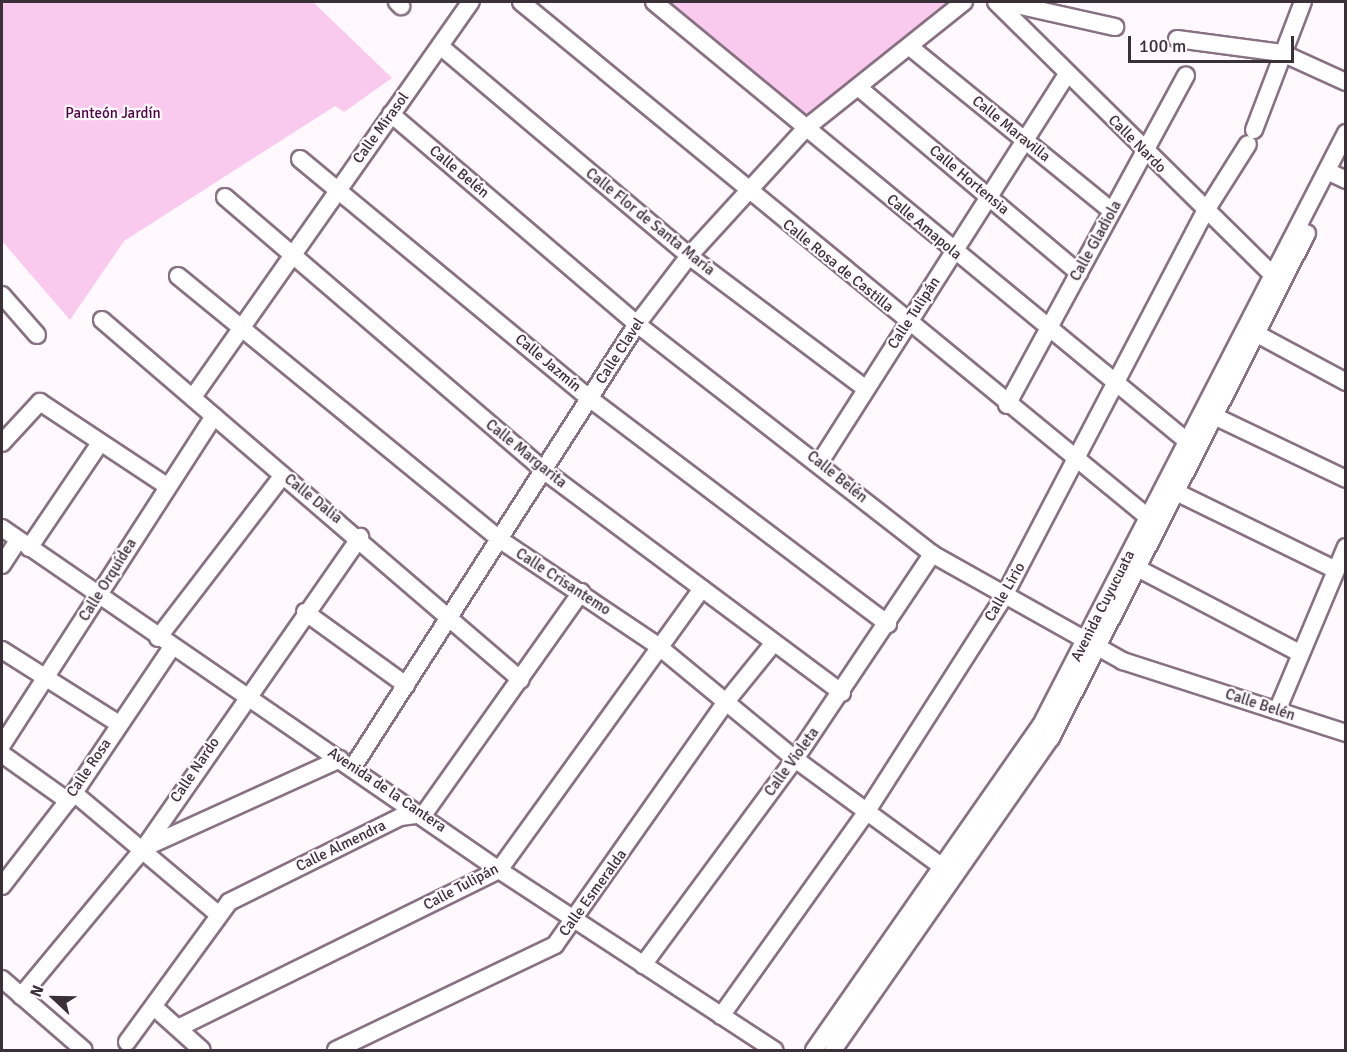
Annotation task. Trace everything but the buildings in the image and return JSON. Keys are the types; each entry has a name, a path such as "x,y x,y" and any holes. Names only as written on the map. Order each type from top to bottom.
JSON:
{"street":[{"name":"Calle Mirasol","path":"193,397 337,189 471,2"},
{"name":"Calle Rosa de Castilla","path":"521,2 1076,462 1154,521"},
{"name":"Calle Amapola","path":"654,2 1116,387 1192,445"},
{"name":"Calle Clavel","path":"347,763 406,685 637,324 689,256 806,128 964,2"},
{"name":"Calle Nardo","path":"996,2 1205,212 1276,279"},
{"path":"1003,2 1115,27"},
{"name":"Calle Lirio","path":"721,1016 867,811 1003,598 1116,387 1205,212 1251,137 1303,2"},
{"path":"1178,39 1282,53 1346,82"},
{"name":"Calle Flor de Santa María","path":"440,46 689,256 866,389"},
{"name":"Calle Maravilla","path":"910,47 1112,211"},
{"name":"Calle Tulipán","path":"820,462 1067,74"},
{"name":"Calle Gladiola","path":"1007,405 1186,76"},
{"name":"Calle Hortensia","path":"858,87 1079,273"},
{"name":"Calle Belén","path":"391,114 637,324 820,462 932,554 1003,598 1091,645 1346,733"},
{"name":"Avenida Cuyucuata","path":"1336,176 1346,133"},
{"name":"Avenida Cuyucuata","path":"814,1050 1051,738 1091,645 1276,279 1346,157"},
{"name":"Calle Jazmín","path":"300,159 590,398 888,624"},
{"name":"Calle Margarita","path":"225,197 543,470 773,644 842,693"},
{"name":"Calle Crisantemo","path":"178,276 499,539 581,592 658,646 795,759 950,872"},
{"name":"Avenida Cuyucuata","path":"1091,645 1139,569 1154,521 1176,492 1192,445 1214,416 1236,358 1257,334 1276,279"},
{"path":"2,295 37,335"},
{"name":"Calle Dalia","path":"102,320 283,475 360,537 521,680"},
{"path":"1257,334 1346,382"},
{"path":"2,443 40,402 167,486"},
{"name":"Calle Orquídea","path":"2,745 214,416"},
{"path":"1214,416 1346,479"},
{"path":"2,565 23,544 100,443"},
{"name":"Calle Rosa","path":"2,886 71,797 119,724 165,642 283,475"},
{"path":"1176,492 1336,570"},
{"name":"Avenida de la Cantera","path":"2,528 98,597 424,814 499,870 774,1050"},
{"name":"Calle Nardo","path":"21,996 144,848 246,694 360,537"},
{"path":"1277,711 1346,547"},
{"name":"Calle Violeta","path":"643,965 842,693 932,554"},
{"path":"1139,569 1300,653"},
{"name":"Calle Tulipán","path":"178,1028 499,870 658,646 702,589"},
{"path":"424,814 521,680 581,592"},
{"path":"306,612 406,685"},
{"name":"Calle Esmeralda","path":"336,1050 548,950 575,921 725,703 773,644"},
{"path":"2,650 45,680 119,724"},
{"path":"2,754 71,797 144,848 219,915"},
{"path":"144,848 347,763"},
{"name":"Calle Almendra","path":"127,1042 229,902 400,817 424,814"},
{"name":"Avenida Cuyucuata","path":"833,1050 950,872"},
{"path":"2,979 84,1050"},
{"path":"154,1007 202,1050"}],"green space":[{"name":"Panteón Jardín","path":"2,2 313,2 392,78 344,112 335,106 124,241 70,320 2,241"},
{"path":"668,2 954,2 807,117"}]}
